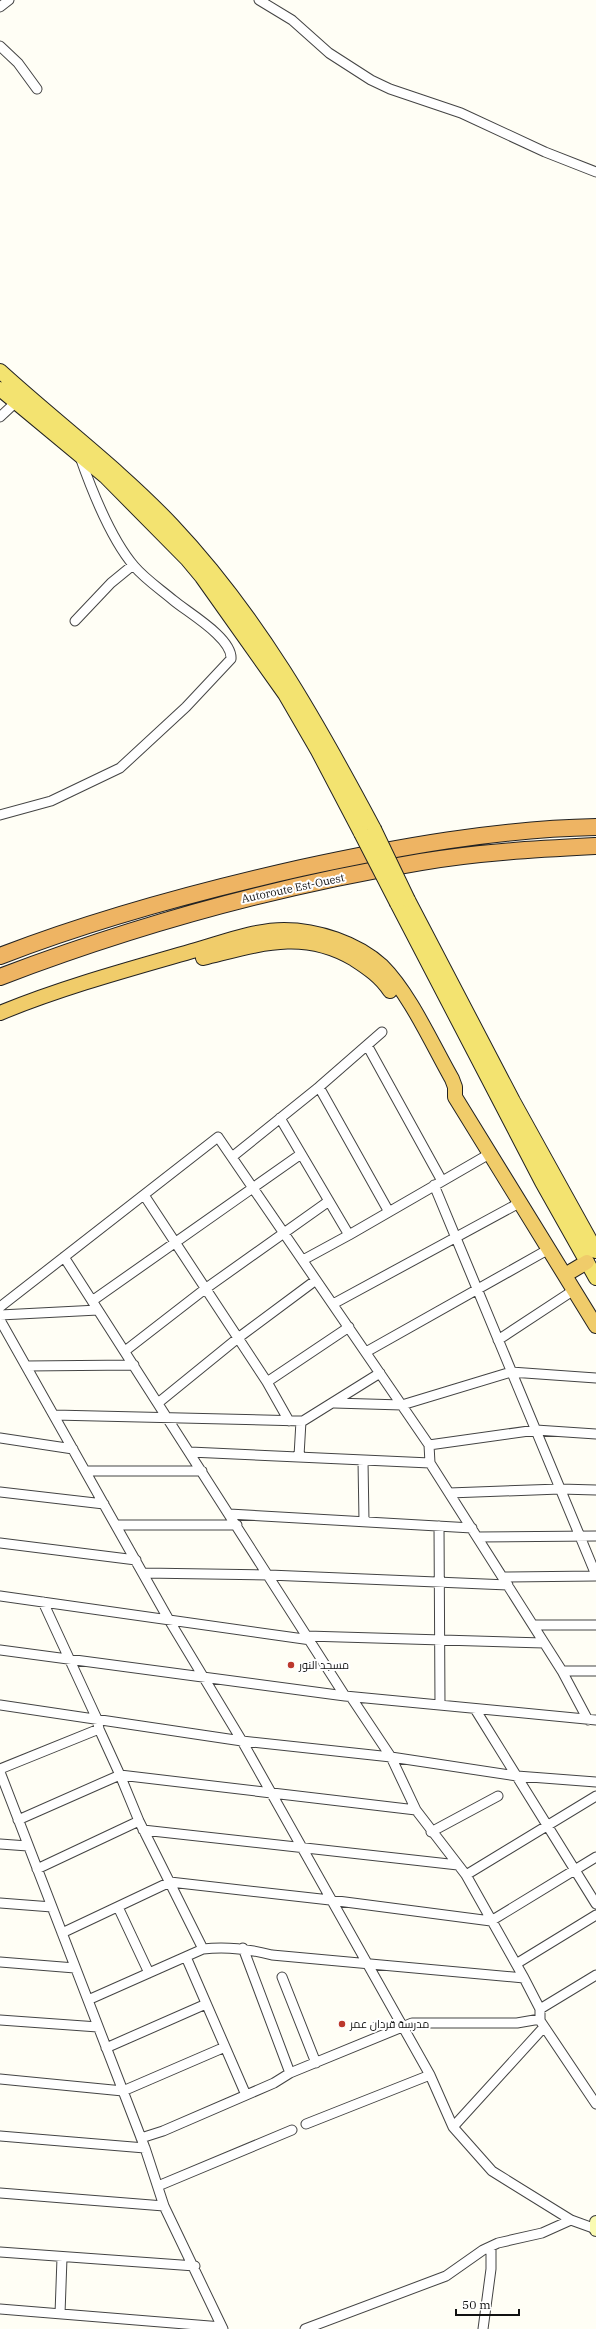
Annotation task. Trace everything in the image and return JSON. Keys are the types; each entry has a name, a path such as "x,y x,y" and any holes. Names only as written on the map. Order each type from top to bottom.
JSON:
{"highway":[{"name":"Autoroute Est-Ouest","path":"0,956 135,910 242,881 330,862 449,840 596,827"},
{"name":"Autoroute Est-Ouest","path":"0,977 90,944 183,915 293,888 428,861 526,849 596,846"},
{"path":"0,1013 63,990 249,936 284,930 309,932 337,940 361,951 381,965 393,979 452,1079 455,1097 491,1152 596,1326"},
{"path":"0,1023 52,1002 196,959 272,942 296,940 318,944 349,956 368,968 386,984 403,1010 450,1095 460,1103"},
{"path":"565,1275 592,1257"}],"main road":[{"path":"0,371 116,472 170,524 200,557 261,634 321,730 402,902 523,1121 592,1257 596,1278"},
{"path":"0,389 15,403 79,453 105,476 187,559 218,598 285,694 318,751 368,831"},
{"path":"596,2222 596,2230"}],"street":[{"path":"0,7 9,0"},
{"path":"259,0 292,20 329,53 371,80 390,89 461,113 545,152 596,172"},
{"path":"0,46 18,63 37,90"},
{"path":"0,417 15,403"},
{"path":"0,815 51,801 110,775 120,768 186,708 231,659 230,651 215,633 149,581 133,565 109,525 93,493 79,453"},
{"path":"75,621 111,583 133,565"},
{"path":"232,1157 319,1087 382,1032"},
{"path":"367,1045 438,1183 456,1237 510,1372 536,1430 596,1575 503,1577"},
{"path":"319,1087 389,1212"},
{"path":"280,1118 349,1235"},
{"path":"0,1307 218,1137 429,1445 430,1463 592,1720"},
{"path":"303,1260 349,1235 491,1152"},
{"path":"92,1301 301,1154"},
{"path":"144,1195 267,1382 289,1421"},
{"path":"125,1351 205,1289 329,1201"},
{"path":"333,1304 521,1202"},
{"path":"366,1352 549,1249"},
{"path":"64,1257 309,1638 391,1757 416,1810 431,1832 466,1876 524,1978 540,2009 542,2023 596,2104"},
{"path":"158,1403 238,1338 316,1280"},
{"path":"498,1340 574,1290"},
{"path":"0,1315 98,1310"},
{"path":"0,1320 144,1573 169,1620 242,1741 402,2028 430,2075 453,2127 492,2171 575,2221 596,2230"},
{"path":"267,1382 349,1327"},
{"path":"26,1366 134,1365"},
{"path":"334,1403 402,1405 510,1372 596,1378"},
{"path":"54,1415 300,1421 311,1418 380,1373"},
{"path":"299,1456 300,1421"},
{"path":"429,1445 536,1430 596,1434"},
{"path":"0,1438 73,1449"},
{"path":"190,1452 430,1463"},
{"path":"364,1461 364,1521"},
{"path":"86,1472 202,1471"},
{"path":"449,1493 560,1489 596,1490"},
{"path":"0,1492 104,1504"},
{"path":"229,1514 472,1528"},
{"path":"116,1525 237,1525"},
{"path":"440,1526 440,1705"},
{"path":"477,1537 596,1536"},
{"path":"0,1543 136,1560"},
{"path":"144,1573 269,1575 508,1585"},
{"path":"0,1596 309,1638 544,1643"},
{"path":"43,1602 67,1658 97,1719 99,1730 143,1830 203,1949"},
{"path":"533,1626 596,1624"},
{"path":"0,1650 348,1696 592,1720"},
{"path":"562,1672 596,1671"},
{"path":"0,1705 242,1741 391,1757 517,1776 596,1782"},
{"path":"475,1709 596,1904"},
{"path":"0,1769 99,1730"},
{"path":"0,1772 2,1784 18,1820 141,2138 164,2206 195,2266 223,2328 0,2309"},
{"path":"18,1820 120,1775 416,1810"},
{"path":"431,1832 498,1796"},
{"path":"466,1876 596,1796"},
{"path":"37,1869 139,1821"},
{"path":"143,1830 300,1846 458,1865"},
{"path":"0,1844 28,1846"},
{"path":"62,1933 170,1882 330,1900 491,1921 596,1857"},
{"path":"0,1903 52,1907"},
{"path":"118,1907 149,1973"},
{"path":"516,1964 596,1915"},
{"path":"243,1948 290,2073"},
{"path":"88,2000 203,1949 243,1948 272,1955 365,1962 524,1978"},
{"path":"186,1957 246,2095"},
{"path":"0,1962 76,1968"},
{"path":"540,2009 596,1975"},
{"path":"282,1977 316,2063"},
{"path":"106,2048 206,2004"},
{"path":"0,2020 98,2027"},
{"path":"141,2138 162,2131 246,2095 290,2073 419,2022 466,2024 542,2023"},
{"path":"453,2127 542,2023"},
{"path":"0,2079 123,2091 225,2047"},
{"path":"306,2124 430,2075"},
{"path":"158,2186 292,2130"},
{"path":"0,2136 144,2148"},
{"path":"0,2193 164,2206"},
{"path":"305,2329 446,2276 483,2250 514,2238 548,2232 575,2221 596,2216"},
{"path":"483,2329 491,2269 491,2248"},
{"path":"0,2252 62,2258 195,2266"},
{"path":"60,2314 62,2258"}],"place":[{"name":"مسجد النور","path":"291,1665"},
{"name":"مدرسة قردان عمر","path":"342,2024"}]}
